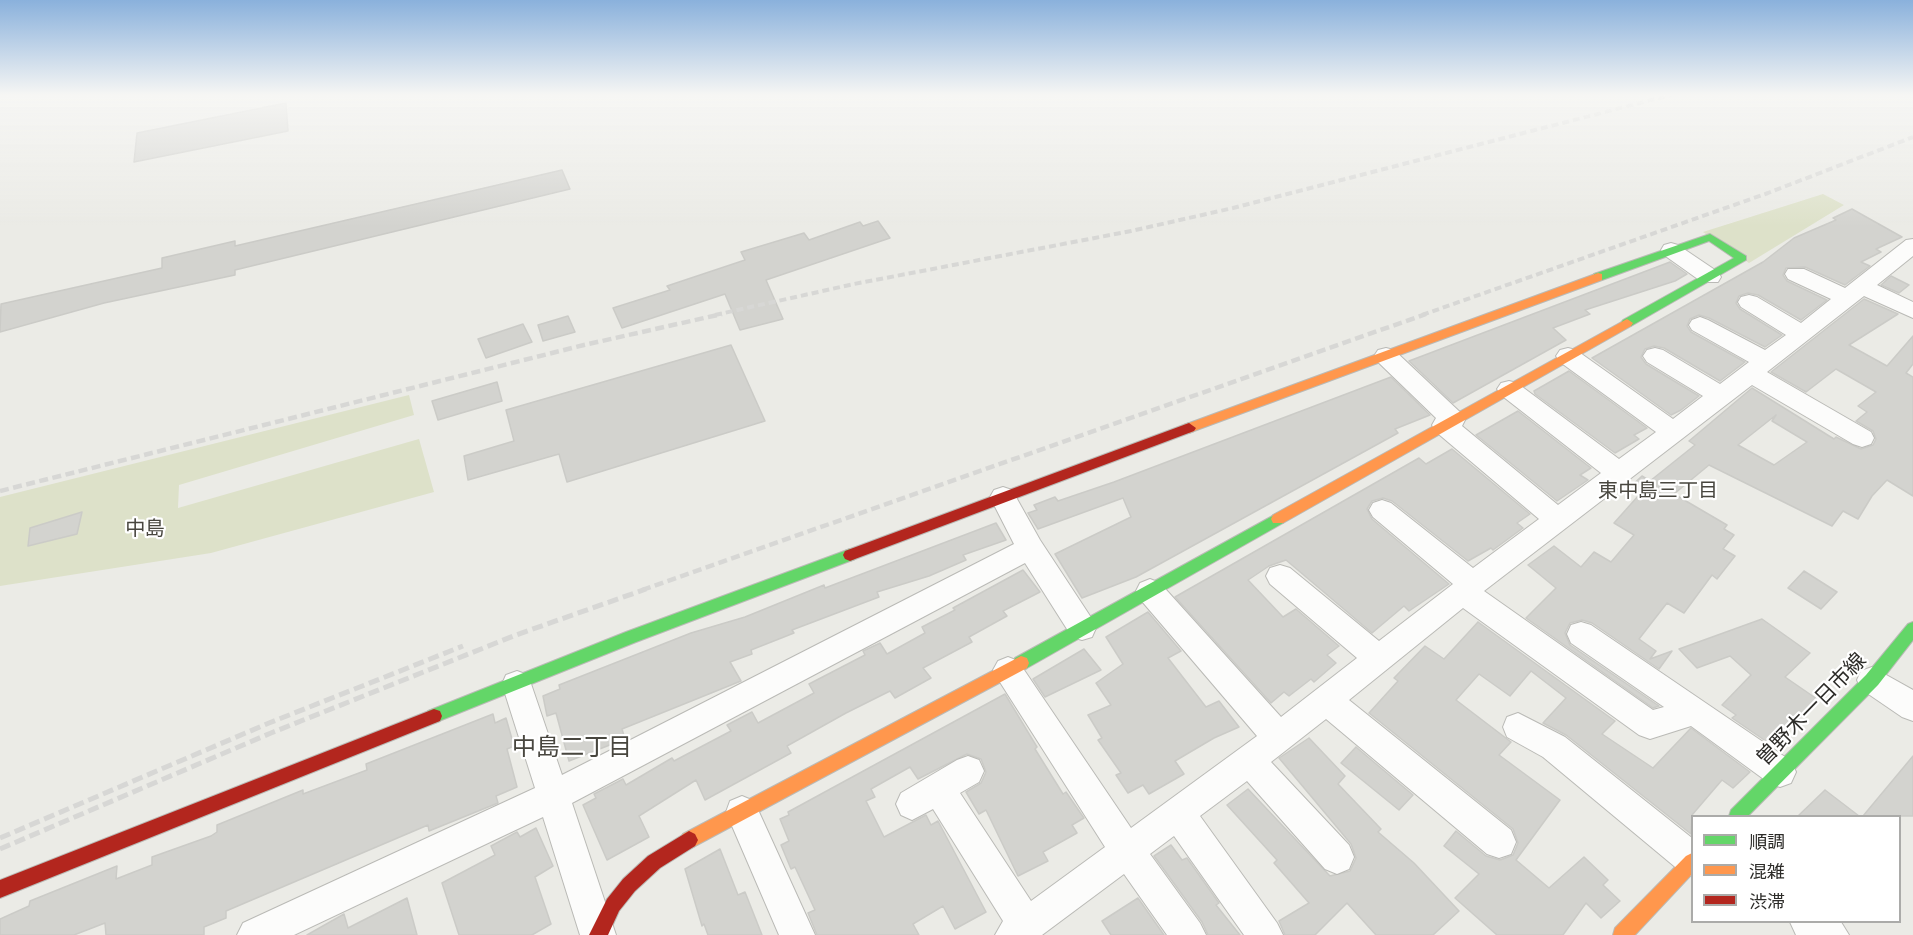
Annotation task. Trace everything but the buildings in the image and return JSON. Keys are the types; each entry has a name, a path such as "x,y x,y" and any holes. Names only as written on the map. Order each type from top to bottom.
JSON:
{"street":[{"path":"0,889 631,638 1003,497 1671,250 1710,237 1742,258 1008,670 680,845 654,862 613,905 598,935"},
{"path":"968,771 925,796 1020,930 1126,849 1249,761 1557,519 1802,334 1913,244"},
{"path":"1671,250 1710,277"},
{"path":"1796,274 1913,311"},
{"path":"1749,302 1802,334"},
{"path":"1700,326 1862,438"},
{"path":"1386,356 1449,423 1557,519"},
{"path":"1568,356 1674,432"},
{"path":"1655,356 1719,395"},
{"path":"1509,389 1620,473"},
{"path":"1003,497 1029,548 1082,628"},
{"path":"1382,510 1468,588 1650,725 1695,711"},
{"path":"255,935 555,795 1029,548"},
{"path":"1280,576 1380,659"},
{"path":"1150,591 1278,737"},
{"name":"曽野木一日市線","path":"1738,815 1872,680 1913,629"},
{"path":"1581,634 1780,772"},
{"path":"1008,670 1126,849 1188,935"},
{"path":"1872,680 1913,707"},
{"path":"517,684 555,795 598,935"},
{"path":"1327,701 1499,842"},
{"path":"1518,727 1554,747 1691,860"},
{"path":"1249,761 1338,857"},
{"path":"742,812 797,935"},
{"path":"1178,813 1265,935"},
{"path":"1627,933 1691,862"},
{"path":"1810,923 1831,935"}],"green space":[{"path":"1823,194 1844,205 1749,263 1703,232"},
{"path":"409,395 414,415 179,485 178,508 419,439 434,492 211,553 0,586 0,497"}],"railway":[{"path":"715,315 854,284 1131,231 1233,208 1502,139"},
{"path":"1422,315 1768,193 1909,139"},
{"path":"0,491 584,345 722,314"},
{"path":"642,590 1426,314"},
{"path":"0,849 271,733 516,635 646,589"},
{"path":"0,838 269,723 463,646"}],"traffic: fast":[{"path":"1598,277 1710,237 1742,258 1627,323"},
{"path":"1021,663 1278,519"},
{"path":"434,716 631,637 850,555"},
{"path":"1738,815 1872,680 1913,629"}],"traffic: slow":[{"path":"1189,428 1598,277"},
{"path":"1278,519 1627,323"},
{"path":"689,840 1021,663"},
{"path":"1622,935 1691,863"}],"traffic: jam":[{"path":"850,555 1189,428"},
{"path":"0,889 434,716"},
{"path":"598,935 613,905 629,885 654,862 689,840"}],"district":[{"name":"東中島三丁目","path":"1658,492"},
{"name":"中島","path":"145,530"},
{"name":"中島二丁目","path":"572,748"}]}
